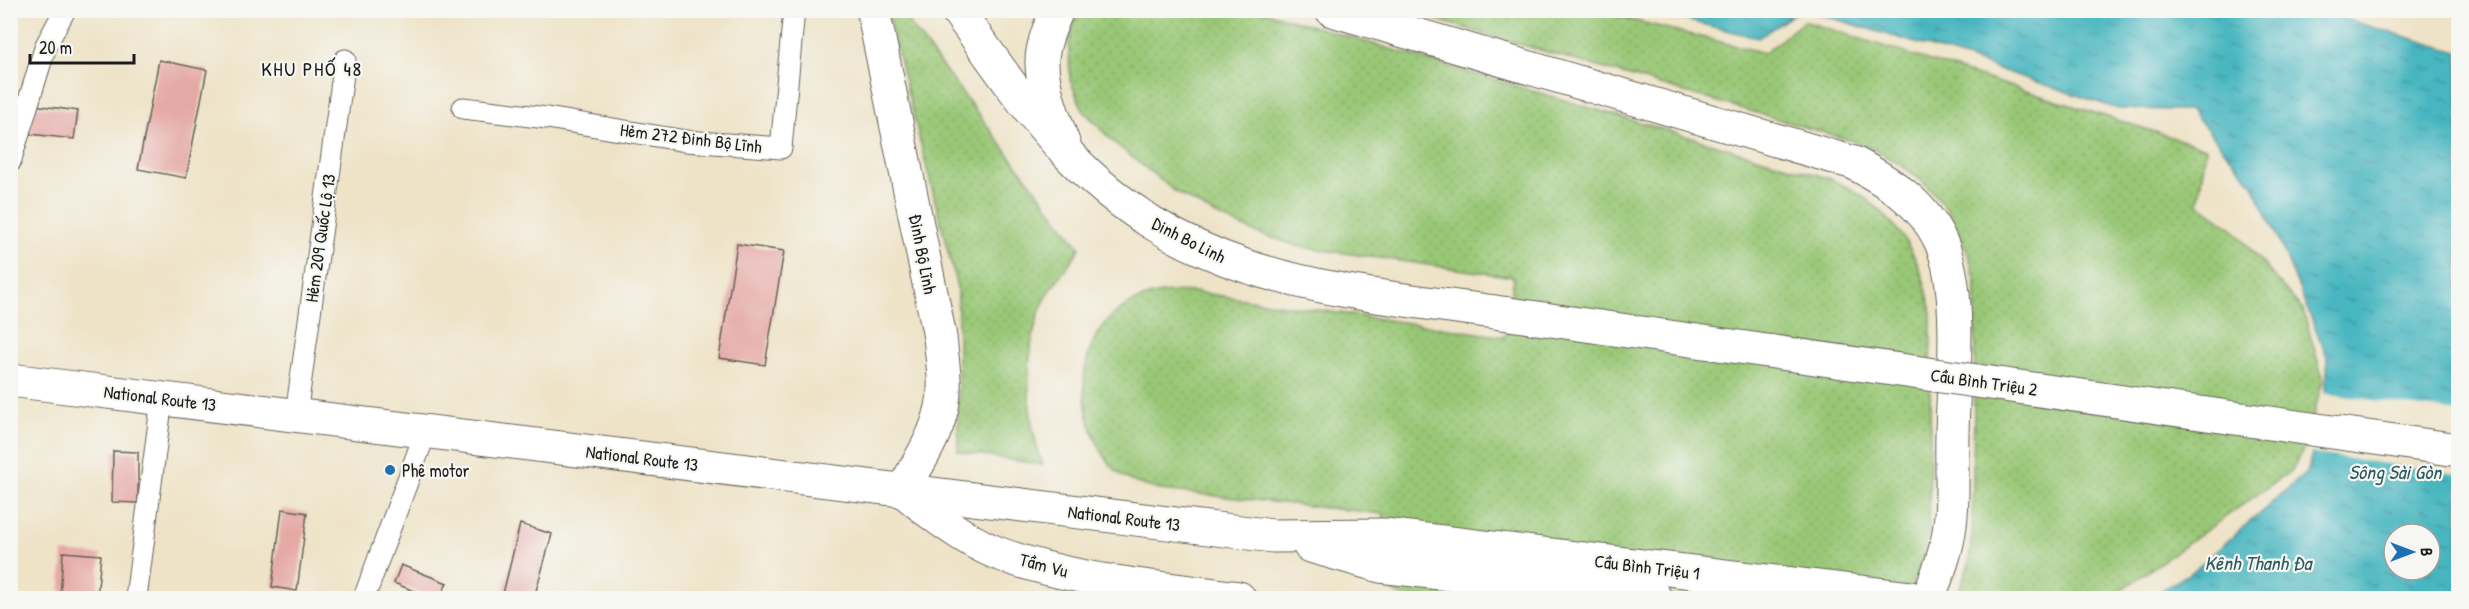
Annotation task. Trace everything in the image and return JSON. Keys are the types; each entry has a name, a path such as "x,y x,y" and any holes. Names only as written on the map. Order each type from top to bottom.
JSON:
{"main road":[{"name":"Đinh Bộ Lĩnh","path":"873,10 940,337 943,368 943,404 935,432 903,490"},
{"name":"Dinh Bo Linh","path":"957,10 1040,122 1066,151 1124,204 1156,226 1241,267 1287,280 1509,314"},
{"path":"1057,10 1048,32 1041,64 1048,98 1066,151"},
{"path":"1332,10 1854,163 1890,182 1919,208 1940,241 1950,280 1954,324 1950,524 1943,563 1928,598"},
{"name":"Cầu Bình Triệu 2","path":"1509,314 2458,450"},
{"name":"National Route 13","path":"10,380 1382,550"},
{"name":"Tầm Vu","path":"903,490 931,514 996,552 1080,575 1239,598"},
{"name":"Cầu Bình Triệu 1","path":"1382,550 1655,598"},
{"name":"Cầu Bình Triệu 1","path":"1382,550 1910,598"}],"lane":[{"path":"10,162 46,45 65,10"},
{"name":"Hẻm 272 Đinh Bộ Lĩnh","path":"463,108 547,118 686,141 781,148 794,10"},
{"name":"Hẻm 209 Quốc Lộ 13","path":"296,415 345,60"},
{"path":"136,598 162,399"},
{"path":"364,598 426,431"}],"green space":[{"path":"887,11 900,11 1080,248 1053,286 1040,310 1031,347 1030,408 1037,447 1043,465 958,451 958,291"},
{"path":"1083,11 1262,11 1828,178 1868,201 1899,231 1910,250 1927,291 1931,314 1929,533 1925,556 1906,598 1419,598 1401,596 1378,582 1384,514 1161,490 1125,478 1105,457 1094,435 1087,412 1084,385 1087,361 1094,339 1106,322 1123,308 1144,298 1168,292 1195,292 1505,337 1514,277 1301,247 1257,233 1214,214 1174,191 1111,140 1083,110 1070,80 1069,43 1074,22"},
{"path":"1406,11 1596,11 1765,53 1804,21 2206,148 2198,203 2232,228 2303,310 2323,379 2306,444 2292,470 2110,598 1956,598 1969,563 1972,535 1976,283 1960,234 1936,196 1902,166 1856,142"}],"water":[{"path":"1649,11 1799,11 1758,38"},
{"path":"1809,11 2318,11 2458,52 2458,598 2149,598 2192,572 2306,473 2323,420 2328,359 2278,238 2252,183 2191,110 2118,109 1956,55"}],"pier":[{"path":"2322,393 2458,412 2458,474 2310,453 2320,419"}],"building":[{"path":"159,60 207,70 186,178 138,169"},
{"path":"34,105 78,111 74,139 30,134"},
{"path":"737,244 784,251 765,365 719,358"},
{"path":"113,451 138,452 138,503 112,502"},
{"path":"282,509 307,513 297,591 272,587"},
{"path":"520,524 552,534 534,598 502,598"},
{"path":"63,552 101,555 97,598 60,598"},
{"path":"401,565 447,583 440,598 432,598 394,583"}],"place":[{"name":"Phê motor","path":"390,470"}],"district":[{"name":"KHU PHỐ 48","path":"312,68"}],"water label":[{"name":"Sông Sài Gòn","path":"2395,471"},
{"name":"Kênh Thanh Đa","path":"2258,562"}]}
